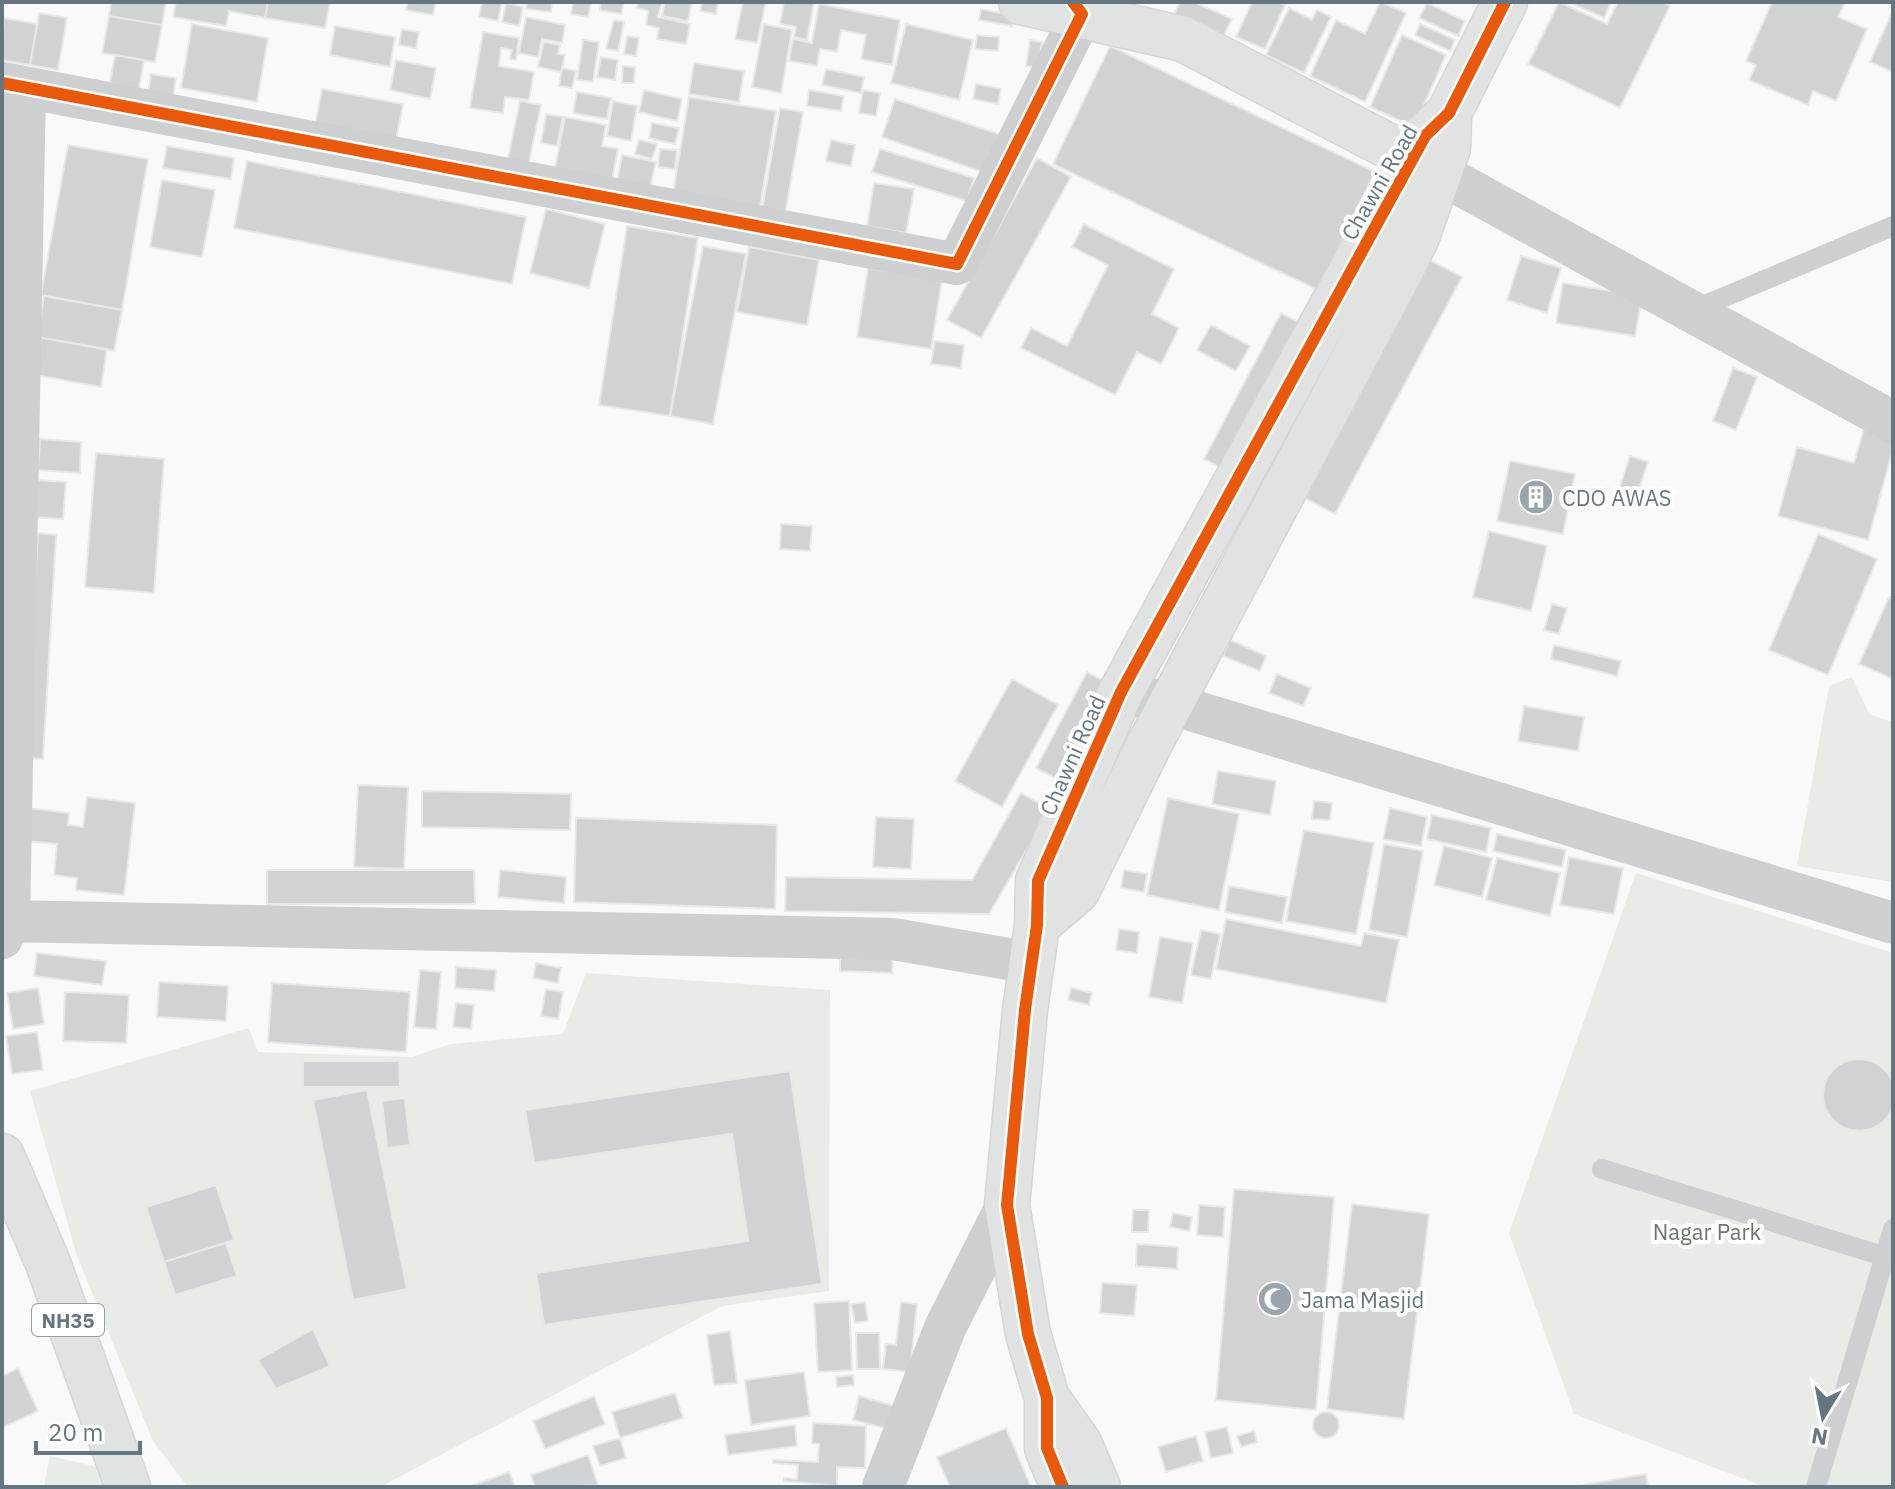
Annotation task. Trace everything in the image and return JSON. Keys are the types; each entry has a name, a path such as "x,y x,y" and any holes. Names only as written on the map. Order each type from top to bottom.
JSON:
{"main road":[{"name":"Chawni Road","path":"1021,2 1077,8 1183,39 1425,166"},
{"name":"Chawni Road","path":"1035,944 1077,891 1171,704 1402,268 1417,237 1425,136 1449,113 1505,2"},
{"name":"Chawni Road","path":"1063,1487 1047,1448 1047,1398 1028,1334 1007,1205 1025,1010 1035,944 1038,881 1121,692 1425,166"},
{"name":"NH35","path":"2,1156 48,1263 128,1487"},
{"name":"Chawni Road","path":"1047,1398 1079,1443 1098,1487"}],"street":[{"path":"1035,944 893,939 5,929 14,85 957,264 1077,8"},
{"path":"1425,166 1893,422"},
{"path":"1121,692 1171,704 1893,923"},
{"path":"883,1487 945,1328 1007,1205"}],"lane":[{"path":"1691,311 1893,226"},
{"path":"1602,1169 1889,1258"},
{"path":"1816,1487 1889,1258 1893,1229"}],"green space":[{"path":"1852,677 1869,714 1893,722 1893,882 1797,866 1829,686"},
{"name":"Nagar Park","path":"1636,873 1893,953 1893,1487 1765,1487 1574,1414 1509,1233"},
{"path":"586,973 830,990 829,1291 722,1306 380,1487 188,1487 153,1441 77,1256 30,1091 249,1028 258,1052 412,1057 451,1044 563,1034"},
{"path":"50,1456 123,1473 120,1487 44,1487"}],"building":[{"path":"111,2 166,2 162,25 109,16"},
{"path":"176,2 268,2 265,18 229,11 226,26 173,17"},
{"path":"268,2 330,2 325,28 265,18"},
{"path":"408,2 436,2 433,15 406,10"},
{"path":"482,2 502,2 498,21 479,17"},
{"path":"527,2 552,2 551,12 526,9"},
{"path":"573,2 591,2 588,17 571,14"},
{"path":"601,2 624,2 621,14 600,10"},
{"path":"638,2 662,2 658,17 690,24 686,44 657,39 659,28 646,25 648,11 637,8"},
{"path":"665,2 692,2 688,21 662,16"},
{"path":"702,2 718,2 716,14 700,11"},
{"path":"743,2 766,2 757,43 735,39"},
{"path":"784,2 814,2 807,40 794,37 796,27 780,24"},
{"path":"1180,2 1194,2 1232,19 1222,39 1173,17"},
{"path":"1252,2 1285,5 1265,49 1236,37"},
{"path":"1380,2 1406,13 1365,102 1310,76 1336,20 1365,34"},
{"path":"1559,2 1607,24 1618,2 1663,2 1670,6 1620,108 1528,64"},
{"path":"1569,2 1611,2 1604,18"},
{"path":"1772,2 1845,2 1838,17 1867,29 1836,101 1813,91 1808,105 1749,80 1756,65 1746,61"},
{"path":"506,3 523,7 519,26 502,22"},
{"path":"1427,3 1465,21 1458,36 1419,18"},
{"path":"819,4 900,20 892,65 861,59 866,35 841,30 837,52 820,49 817,66 789,61 793,39 812,43"},
{"path":"1289,8 1312,20 1317,10 1331,17 1304,73 1266,55"},
{"path":"981,9 1015,16 1012,26 979,20"},
{"path":"1893,10 1893,72 1870,62"},
{"path":"39,13 67,18 58,70 30,65"},
{"path":"109,16 162,25 155,62 102,53"},
{"path":"526,17 565,25 562,43 542,39 538,57 519,53"},
{"path":"4,18 37,24 30,65 2,60"},
{"path":"614,20 624,22 618,51 606,49"},
{"path":"192,24 268,38 257,102 181,88"},
{"path":"764,24 792,30 781,93 752,87"},
{"path":"906,24 973,40 959,100 891,83"},
{"path":"1420,24 1455,40 1450,51 1415,35"},
{"path":"335,26 395,37 390,67 330,55"},
{"path":"402,29 419,32 416,48 399,45"},
{"path":"483,32 519,38 516,60 510,59 512,50 501,48 499,66 534,72 529,100 505,97 503,113 470,108"},
{"path":"977,35 999,37 998,51 975,49"},
{"path":"1402,35 1446,55 1414,127 1370,107"},
{"path":"627,36 639,38 636,56 624,54"},
{"path":"583,40 599,42 593,82 577,80"},
{"path":"1030,40 1042,42 1038,68 1026,66"},
{"path":"544,42 560,45 558,54 565,55 561,72 538,67"},
{"path":"1110,46 1375,172 1318,290 1053,164"},
{"path":"115,55 144,60 139,89 110,83"},
{"path":"601,57 618,60 615,80 597,77"},
{"path":"396,60 436,68 430,99 390,90"},
{"path":"694,63 744,71 739,102 689,94"},
{"path":"623,66 635,67 634,83 622,83"},
{"path":"562,68 576,71 572,88 559,86"},
{"path":"826,69 864,77 861,93 822,85"},
{"path":"151,74 176,78 173,97 148,93"},
{"path":"976,84 1001,89 998,104 973,99"},
{"path":"322,89 403,104 396,140 315,125"},
{"path":"644,90 682,99 677,121 639,112"},
{"path":"809,90 844,96 841,111 807,106"},
{"path":"863,90 880,93 876,116 859,113"},
{"path":"577,92 611,98 607,119 573,113"},
{"path":"689,97 776,111 760,207 673,193"},
{"path":"895,99 1004,136 991,175 882,137"},
{"path":"520,101 541,105 528,167 507,163"},
{"path":"613,101 637,106 631,141 607,136"},
{"path":"780,108 803,112 785,214 762,210"},
{"path":"546,114 563,117 557,146 541,143"},
{"path":"565,117 606,125 602,146 618,149 612,180 555,168"},
{"path":"652,123 679,128 675,144 649,138"},
{"path":"639,140 657,144 652,159 635,154"},
{"path":"831,140 855,145 851,166 826,161"},
{"path":"68,145 148,159 122,310 41,295"},
{"path":"167,146 234,158 231,179 163,168"},
{"path":"660,149 677,150 675,169 658,167"},
{"path":"880,149 974,178 967,201 872,172"},
{"path":"622,155 656,162 650,188 617,182"},
{"path":"1037,158 1071,177 981,338 947,320"},
{"path":"247,161 526,217 512,284 234,228"},
{"path":"162,180 215,190 202,257 150,247"},
{"path":"874,183 914,189 906,233 867,226"},
{"path":"546,209 605,224 589,288 530,273"},
{"path":"1084,224 1174,269 1152,314 1179,328 1161,364 1137,352 1115,395 1021,348 1031,328 1067,346 1108,265 1072,247"},
{"path":"627,226 698,238 670,416 599,405"},
{"path":"703,246 746,254 713,424 670,416"},
{"path":"749,247 819,260 807,325 737,312"},
{"path":"1521,256 1561,268 1547,313 1507,300"},
{"path":"1430,260 1462,277 1335,514 1303,497"},
{"path":"868,268 942,280 931,349 857,337"},
{"path":"1563,283 1642,296 1635,336 1556,323"},
{"path":"44,296 122,310 114,351 37,337"},
{"path":"1281,313 1312,329 1235,475 1204,459"},
{"path":"1211,325 1250,346 1236,371 1197,350"},
{"path":"37,337 107,349 101,387 30,374"},
{"path":"935,341 964,345 961,368 931,364"},
{"path":"1733,368 1757,377 1736,430 1713,421"},
{"path":"1867,418 1893,425 1893,449 1868,540 1778,516 1797,447 1854,463"},
{"path":"40,439 81,442 80,473 38,470"},
{"path":"96,453 164,459 154,593 85,587"},
{"path":"1630,456 1648,462 1636,498 1618,492"},
{"name":"CDO AWAS","path":"1510,461 1575,474 1563,534 1497,521"},
{"path":"35,480 66,482 63,519 32,517"},
{"path":"781,524 812,526 810,551 780,549"},
{"path":"1489,531 1547,546 1531,611 1473,597"},
{"path":"38,533 56,535 43,759 25,758"},
{"path":"1818,534 1877,559 1828,675 1769,650"},
{"path":"1889,597 1893,599 1893,679 1859,664"},
{"path":"1552,604 1567,608 1559,634 1544,630"},
{"path":"1230,640 1266,656 1260,671 1223,656"},
{"path":"1554,645 1621,661 1617,676 1551,659"},
{"path":"1087,672 1117,688 1067,784 1036,768"},
{"path":"1277,674 1311,688 1303,706 1269,693"},
{"path":"1012,679 1058,705 1002,807 955,781"},
{"path":"1524,706 1584,717 1578,751 1518,741"},
{"path":"1218,771 1276,781 1270,815 1212,804"},
{"path":"358,785 408,787 404,869 354,867"},
{"path":"422,791 571,794 570,830 422,827"},
{"path":"1021,793 1050,809 989,914 785,911 786,877 972,880"},
{"path":"87,797 135,803 124,895 76,890 77,878 54,875 57,844 17,840 21,807 69,813 68,825 83,827"},
{"path":"1168,798 1239,814 1219,910 1147,895"},
{"path":"1314,801 1332,803 1330,820 1312,819"},
{"path":"1390,808 1427,817 1421,846 1383,839"},
{"path":"1432,815 1491,828 1486,852 1427,839"},
{"path":"876,817 914,819 911,869 873,867"},
{"path":"576,818 777,825 775,909 574,902"},
{"path":"1304,830 1374,843 1356,934 1286,921"},
{"path":"1497,834 1566,850 1562,867 1493,851"},
{"path":"1384,844 1423,851 1407,937 1369,930"},
{"path":"1444,846 1492,858 1482,897 1434,885"},
{"path":"1569,857 1623,868 1614,914 1560,905"},
{"path":"1497,858 1560,873 1550,916 1486,900"},
{"path":"267,870 474,870 475,904 267,904"},
{"path":"500,870 566,877 564,903 498,897"},
{"path":"1124,870 1147,874 1144,892 1121,888"},
{"path":"1229,886 1287,897 1282,923 1225,912"},
{"path":"1226,919 1361,946 1364,933 1399,940 1386,1003 1216,969"},
{"path":"1119,929 1139,932 1137,953 1116,950"},
{"path":"1201,930 1220,934 1211,979 1191,975"},
{"path":"1160,937 1193,943 1182,1003 1149,997"},
{"path":"840,949 893,950 892,973 840,971"},
{"path":"37,953 106,961 102,985 34,976"},
{"path":"536,963 561,968 558,983 533,978"},
{"path":"456,967 496,970 494,991 455,988"},
{"path":"420,970 441,972 436,1029 414,1027"},
{"path":"159,982 228,986 226,1021 157,1017"},
{"path":"272,983 410,992 406,1052 268,1042"},
{"path":"38,988 44,1024 13,1029 7,993"},
{"path":"1071,988 1092,993 1089,1005 1068,1000"},
{"path":"546,989 563,992 558,1019 541,1016"},
{"path":"65,992 129,995 126,1043 63,1041"},
{"path":"456,1003 474,1005 471,1029 453,1027"},
{"path":"37,1032 43,1070 12,1074 6,1036"},
{"path":"1852,1059 1866,1059 1885,1069 1895,1088 1895,1102 1885,1121 1866,1131 1852,1131 1833,1121 1823,1102 1823,1088 1833,1069"},
{"path":"303,1061 399,1061 400,1087 303,1087"},
{"path":"790,1071 822,1284 544,1325 536,1273 748,1241 732,1134 534,1163 525,1110"},
{"path":"367,1090 407,1289 353,1300 313,1100"},
{"path":"405,1098 410,1145 387,1148 382,1101"},
{"path":"216,1185 234,1240 164,1262 146,1207"},
{"name":"Jama Masjid","path":"1234,1189 1334,1197 1316,1410 1216,1400"},
{"name":"Jama Masjid","path":"1352,1204 1429,1214 1404,1419 1327,1409"},
{"path":"1199,1205 1225,1207 1223,1237 1197,1235"},
{"path":"1133,1210 1149,1210 1148,1232 1132,1232"},
{"path":"1173,1213 1192,1217 1189,1231 1170,1227"},
{"path":"226,1243 237,1276 175,1295 164,1262"},
{"path":"1137,1244 1178,1247 1177,1269 1136,1266"},
{"path":"1102,1283 1137,1285 1134,1316 1100,1313"},
{"path":"849,1301 852,1370 818,1372 814,1303"},
{"path":"865,1302 868,1321 855,1323 851,1304"},
{"path":"901,1302 917,1304 910,1372 883,1369 886,1344 896,1345"},
{"path":"313,1329 330,1366 276,1389 258,1360"},
{"path":"730,1331 737,1383 714,1385 707,1335"},
{"path":"856,1333 879,1333 880,1369 857,1369"},
{"path":"18,1368 38,1411 2,1428 2,1376"},
{"path":"804,1372 810,1416 751,1425 745,1380"},
{"path":"853,1375 854,1385 837,1387 836,1377"},
{"path":"675,1393 683,1418 620,1438 612,1412"},
{"path":"594,1396 605,1424 545,1449 533,1421"},
{"path":"859,1396 894,1406 888,1429 853,1420"},
{"path":"1326,1412 1335,1416 1339,1425 1335,1434 1326,1438 1317,1434 1313,1425 1317,1416"},
{"path":"813,1423 866,1426 865,1468 837,1467 837,1486 784,1481 784,1478 797,1479 798,1465 773,1463 773,1460 818,1462 819,1444 812,1443"},
{"path":"795,1425 797,1446 728,1455 725,1435"},
{"path":"1227,1427 1233,1453 1211,1458 1205,1432"},
{"path":"1006,1428 1031,1487 950,1487 937,1457"},
{"path":"1254,1431 1257,1442 1241,1447 1237,1436"},
{"path":"1196,1436 1203,1461 1166,1472 1158,1447"},
{"path":"620,1438 626,1458 600,1466 593,1446"},
{"path":"588,1455 598,1485 535,1487 531,1475"},
{"path":"509,1472 515,1487 469,1487"},
{"path":"1646,1474 1648,1487 1571,1487"}],"cycle path":[{"path":"2,83 957,264 1082,14 1073,2"},
{"path":"1063,1487 1047,1448 1047,1398 1028,1334 1007,1205 1025,1010 1037,925 1038,881 1121,692 1425,136 1449,113 1505,2"}],"place":[{"name":"CDO AWAS","path":"1536,497"},
{"name":"Jama Masjid","path":"1275,1299"}]}
